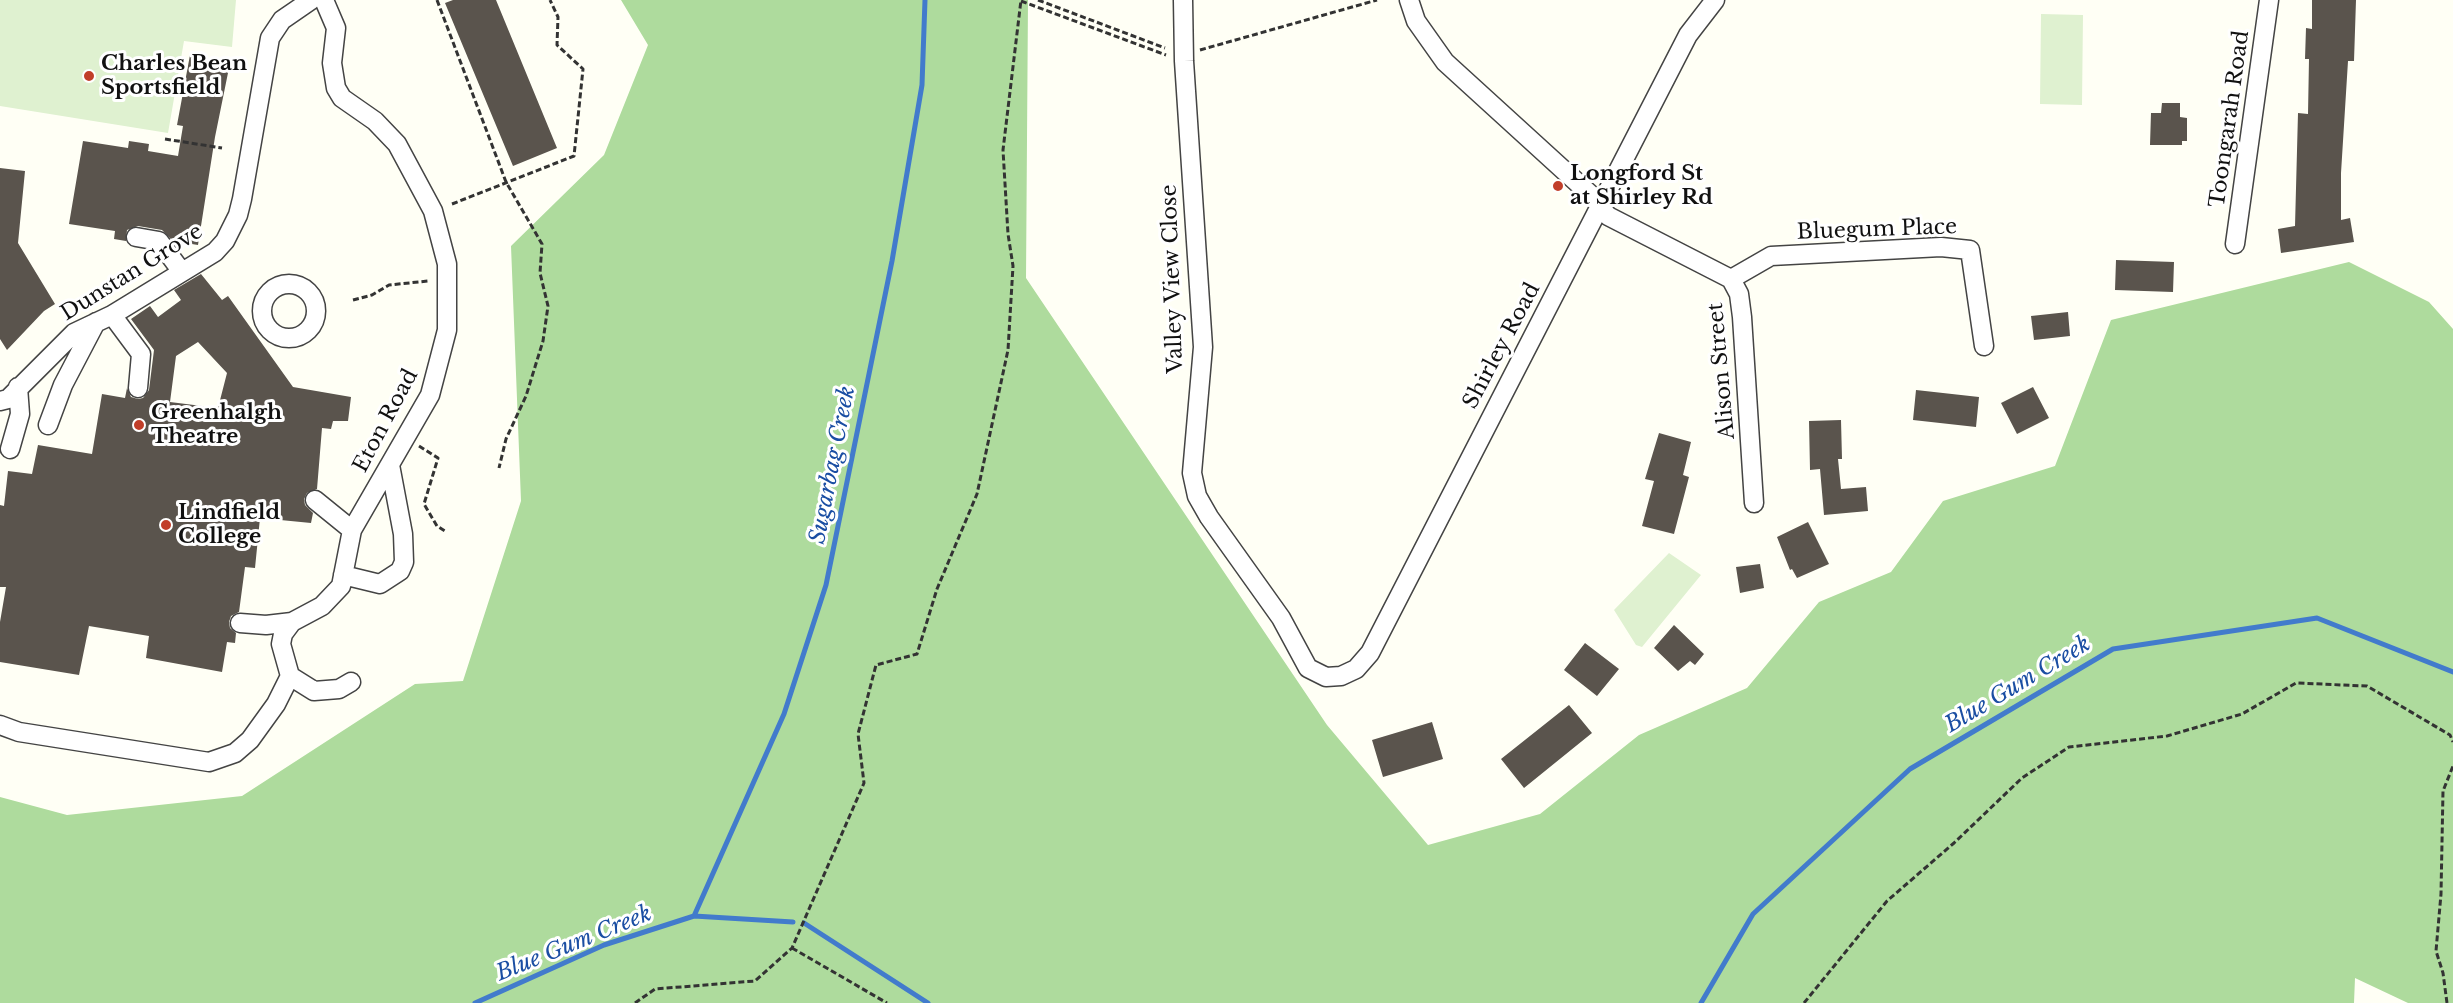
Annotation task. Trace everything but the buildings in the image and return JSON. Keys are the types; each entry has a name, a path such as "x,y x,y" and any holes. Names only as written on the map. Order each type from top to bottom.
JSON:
{"street":[{"name":"Dunstan Grove","path":"0,401 8,399 74,333 104,319 215,252 232,230 242,199 270,39 282,20 311,0"},
{"name":"Eton Road","path":"240,623 266,625 292,622 322,606 341,586 352,530 430,395 441,364 447,330 448,279 440,233 433,211 408,162 380,126 342,98 336,88 332,63 336,28 324,0"},
{"name":"Valley View Close","path":"1183,0 1184,58 1203,347 1192,473 1197,496 1209,517 1281,618 1308,668"},
{"name":"Alison Street","path":"1409,0 1416,21 1445,62 1592,196 1608,216 1731,279 1739,294 1742,317 1754,503"},
{"name":"Shirley Road","path":"1308,668 1326,677 1341,676 1356,669 1370,653 1688,34 1715,0"},
{"name":"Toongarah Road","path":"2235,244 2270,0"},
{"path":"136,237 159,241 182,272"},
{"name":"Bluegum Place","path":"1731,279 1770,256 1941,247 1970,250 1984,346"},
{"path":"48,425 63,385 104,319 141,354 138,388"},
{"path":"10,449 20,414 18,387"},
{"path":"343,575 380,584 400,572 404,562 404,534 390,465"},
{"path":"315,500 352,530"},
{"path":"0,725 19,732 209,762 235,753 250,740 276,704 290,676 281,644 283,634 292,622"},
{"path":"290,676 314,691 339,689 351,682"}],"path":[{"path":"437,0 507,182 542,244 540,273 548,306 543,341 526,396 506,439 499,468"},
{"path":"452,204 574,156 583,69 557,45 558,17 550,0"},
{"path":"635,1003 655,989 755,981 792,948 864,783 858,734 876,665 917,654 937,589 976,494 1008,350 1013,266 1003,150 1021,0 1184,58 1377,0"},
{"path":"1038,0 1184,58"},
{"path":"165,139 222,148"},
{"path":"353,300 372,295 389,285 448,279"},
{"path":"405,437 438,458 424,504 437,526 445,531"},
{"path":"1804,1003 1887,901 1954,843 2022,778 2069,747 2168,736 2242,714 2296,683 2367,686 2450,735 2453,742"},
{"path":"2446,1003 2443,973 2436,951 2441,894 2443,791 2453,766"},
{"path":"792,948 887,1003"}],"green space":[{"name":"Charles Bean Sportsfield","path":"0,0 236,0 232,47 184,41 168,133 0,106"},
{"path":"621,0 1028,0 1026,278 1327,725 1428,845 1540,814 1639,735 1747,688 1819,602 1891,572 1943,501 2055,466 2111,320 2349,262 2429,302 2453,329 2453,1003 2408,1003 2355,978 2354,1003 0,1003 0,797 67,815 242,796 415,684 463,681 521,501 511,246 604,155 648,45"},
{"path":"2041,14 2083,15 2082,105 2040,104"},
{"path":"1669,553 1701,575 1642,647 1636,645 1614,610"}],"waterway":[{"name":"Sugarbag Creek","path":"694,916 784,714 826,585 892,261 922,85 925,0"},
{"name":"Blue Gum Creek","path":"1701,1003 1753,914 1910,769 2113,649 2317,618 2453,672"},
{"name":"Blue Gum Creek","path":"475,1003 604,945 694,916 793,922"},
{"name":"Blue Gum Creek","path":"804,923 928,1003"}],"place":[{"name":"Charles Bean Sportsfield","path":"89,76"},
{"name":"Longford St at Shirley Rd","path":"1558,186"},
{"name":"Greenhalgh Theatre","path":"139,425"},
{"name":"Lindfield College","path":"166,525"}]}
